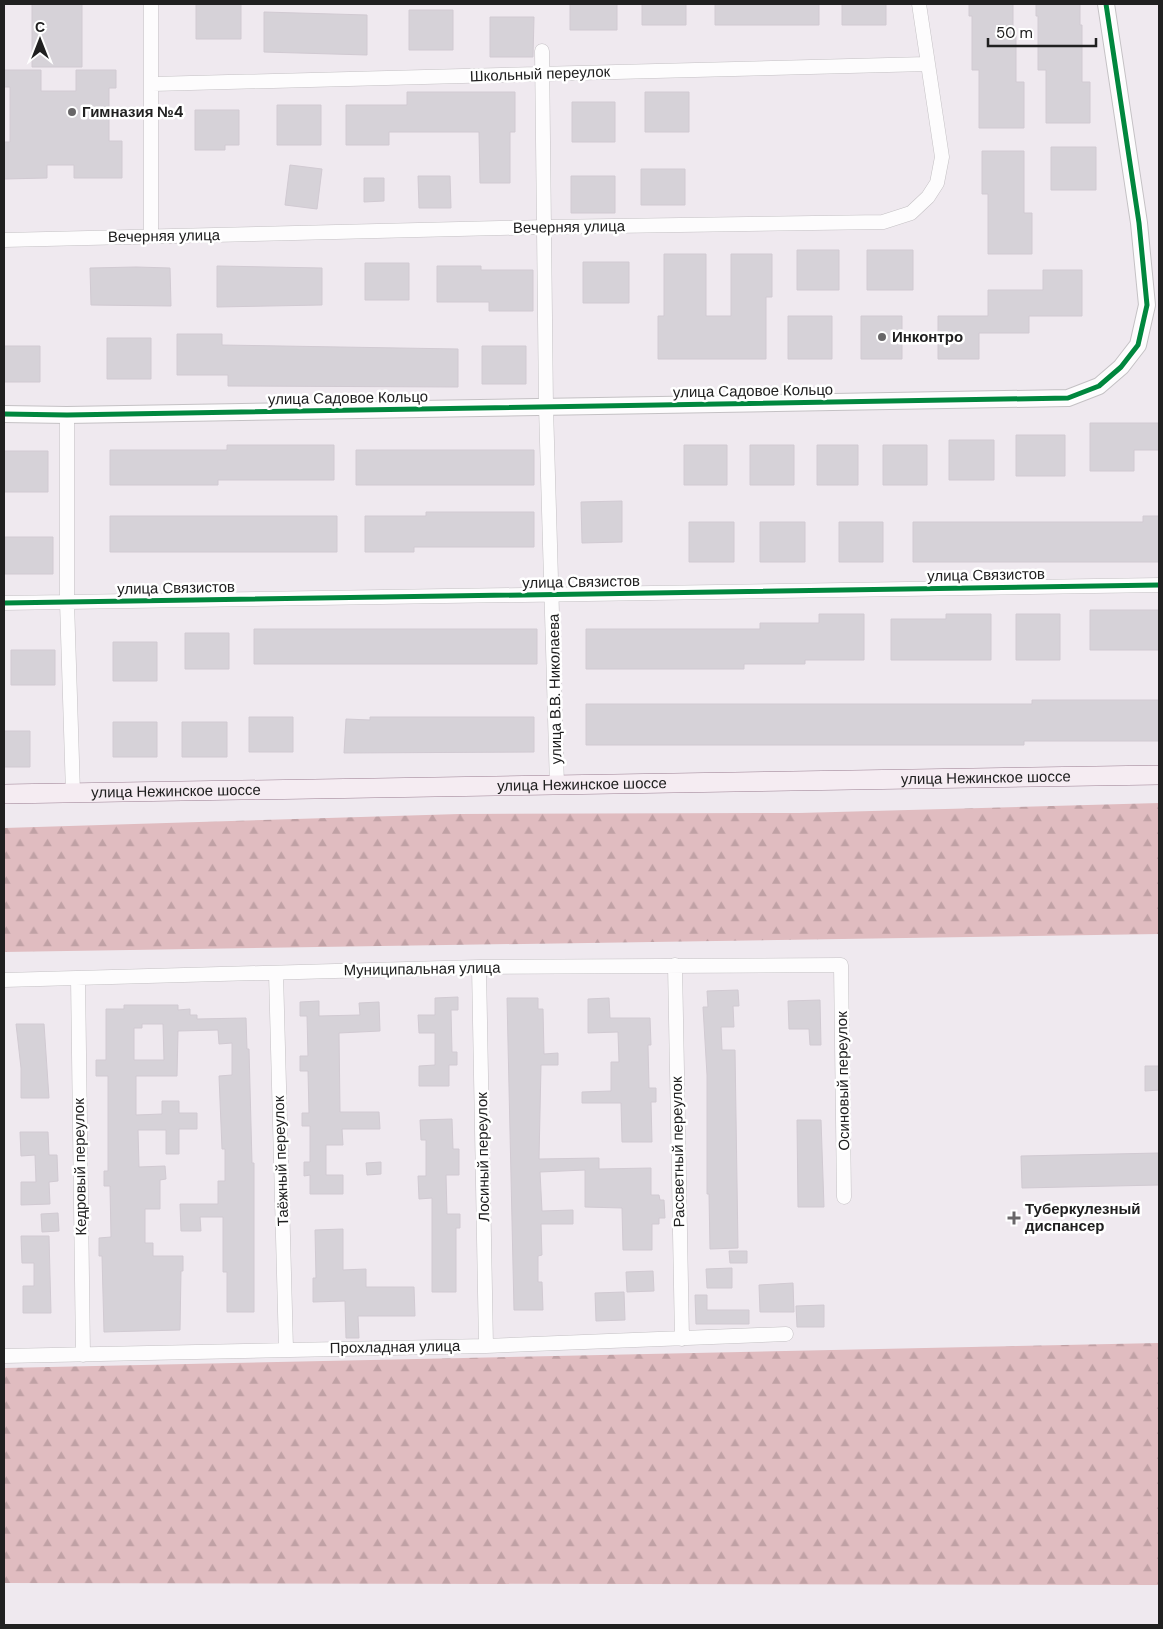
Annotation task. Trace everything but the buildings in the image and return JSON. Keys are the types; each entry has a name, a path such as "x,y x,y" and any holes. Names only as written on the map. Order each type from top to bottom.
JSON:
{"main road":[{"name":"улица Нежинское шоссе","path":"4,794 1159,775"}],"street":[{"path":"151,4 152,236"},
{"name":"Вечерняя улица","path":"4,240 546,227 883,222 911,213 928,197 937,184 942,157 919,4"},
{"name":"улица Садовое Кольцо","path":"4,414 67,415 1068,398 1099,386 1122,367 1138,345 1147,305 1139,223 1106,4"},
{"name":"улица В.В. Николаева","path":"542,51 546,227 546,407 553,595 557,786"},
{"name":"Школьный переулок","path":"152,84 927,64"},
{"path":"67,415 67,602 73,793"},
{"name":"улица Связистов","path":"4,603 1159,585"},
{"name":"Рассветный переулок","path":"675,965 682,1339"},
{"name":"Муниципальная улица","path":"4,980 479,967 841,965"},
{"name":"Осиновый переулок","path":"841,965 844,1197"},
{"name":"Лосиный переулок","path":"479,967 486,1346"},
{"name":"Таёжный переулок","path":"276,972 286,1349"},
{"name":"Кедровый переулок","path":"78,978 83,1355"},
{"name":"Прохладная улица","path":"4,1356 486,1346 786,1334"}],"green space":[{"path":"1159,803 1159,934 4,952 4,828 459,814 799,813"},
{"path":"1159,1343 1159,1585 4,1583 4,1368"}],"cycle path":[{"path":"4,414 67,415 1068,398 1099,386 1121,367 1138,345 1147,305 1139,223 1106,4"},
{"path":"4,603 1159,585"}],"place":[{"name":"Гимназия №4","path":"72,112"},
{"name":"Инконтро","path":"882,337"},
{"name":"Туберкулезный диспансер","path":"1014,1218"}]}
